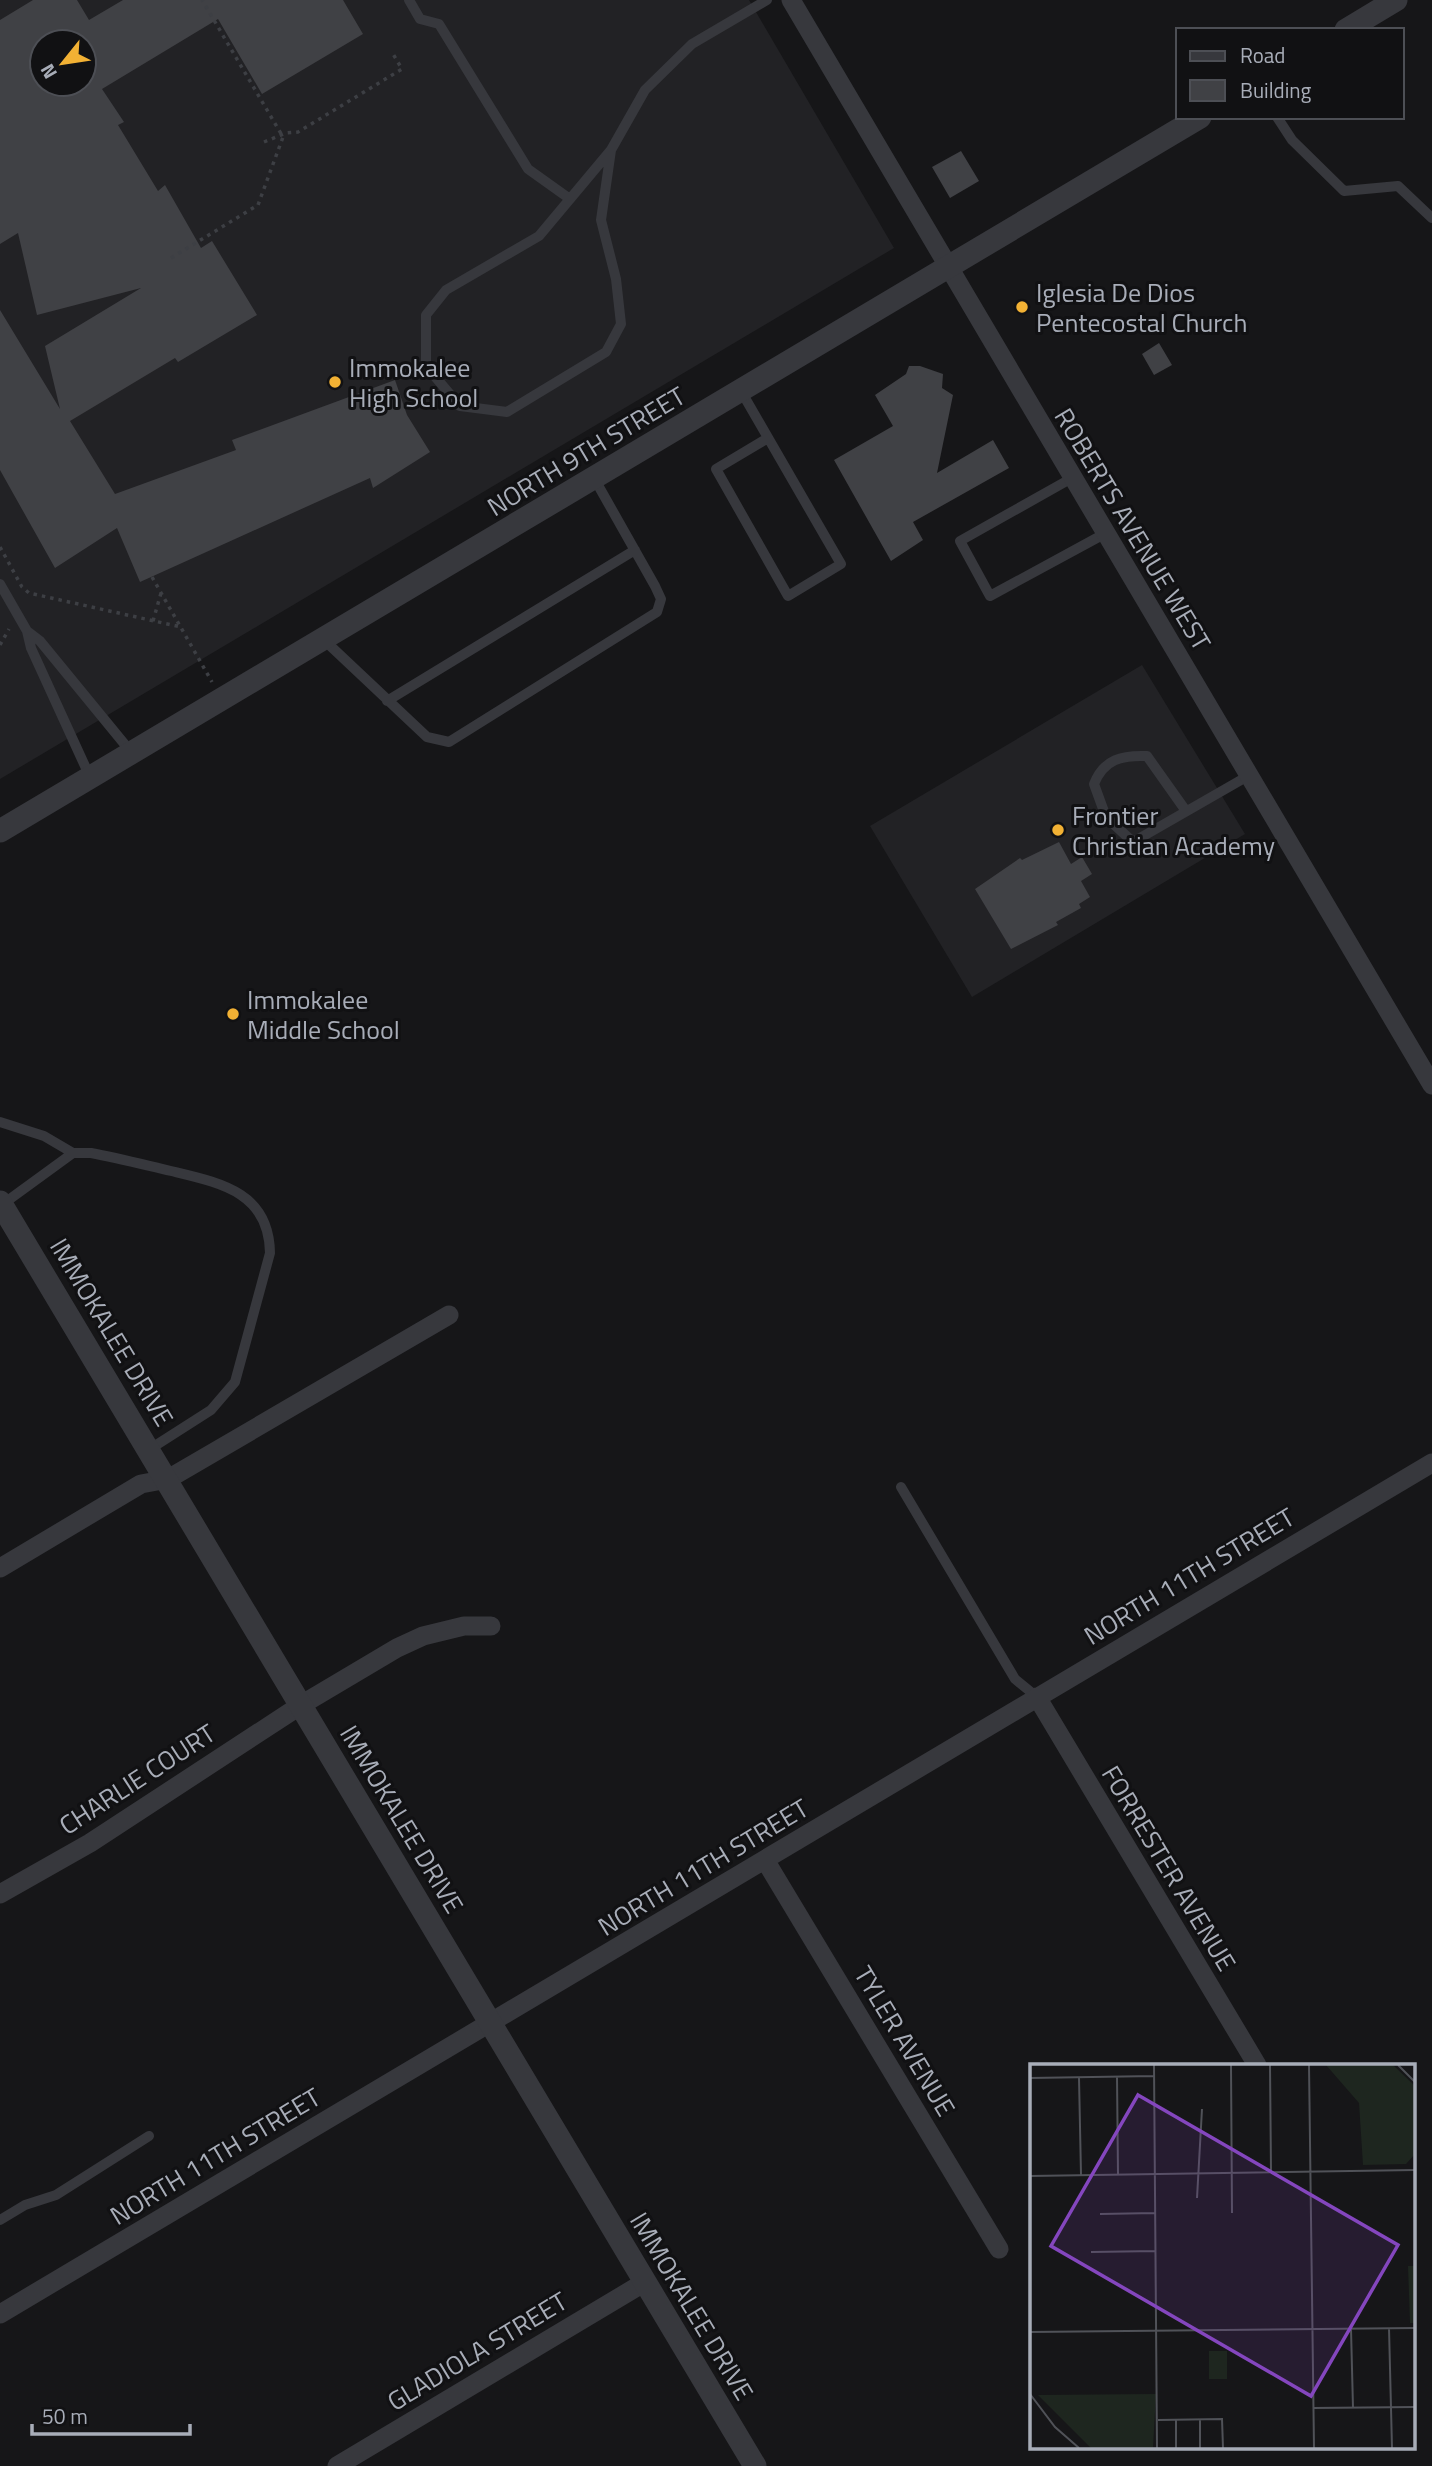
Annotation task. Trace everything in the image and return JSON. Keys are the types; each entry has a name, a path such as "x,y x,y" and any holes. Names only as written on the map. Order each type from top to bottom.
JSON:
{"street":[{"name":"ROBERTS AVENUE WEST","path":"791,0 1432,1085"},
{"path":"1349,28 1396,0"},
{"name":"NORTH 9TH STREET","path":"0,831 1197,119"},
{"name":"IMMOKALEE DRIVE","path":"1,1204 150,1448 755,2466"},
{"path":"0,1568 141,1484 168,1479 449,1315"},
{"name":"NORTH 11TH STREET","path":"0,2314 1432,1463"},
{"name":"CHARLIE COURT","path":"0,1894 90,1843 301,1705 423,1636 464,1626 491,1626"},
{"name":"FORRESTER AVENUE","path":"1037,1697 1256,2064"},
{"name":"TYLER AVENUE","path":"765,1860 999,2249"},
{"name":"GLADIOLA STREET","path":"337,2466 645,2282"}],"lane":[{"path":"409,0 420,19 439,24 447,34 528,169 570,199"},
{"path":"611,150 601,220 616,279 621,324 606,352 507,412 460,406 426,366 426,315 446,290 539,236 611,150 645,90 692,44 767,0"},
{"path":"1278,119 1292,140 1344,191 1398,186 1432,218"},
{"path":"741,391 841,564 788,596 716,469 768,438"},
{"path":"322,639 427,737 449,742 657,612 661,599 594,478"},
{"path":"1072,478 960,541 990,596 1106,533"},
{"path":"387,701 635,550"},
{"path":"0,585 27,631 31,648 90,776"},
{"path":"27,631 40,641 131,752"},
{"path":"1186,811 1147,756 1124,755 1100,769 1094,784 1106,817 1133,842 1248,776"},
{"path":"0,1122 44,1136 73,1153 113,1157 221,1185 242,1194 265,1221 270,1236 270,1253 235,1382 211,1410 150,1448"},
{"path":"1,1204 73,1153"},
{"path":"901,1487 1015,1679 1037,1697"},
{"path":"0,2220 25,2205 56,2195 149,2136"}],"path":[{"path":"171,258 258,205 283,137 202,0"},
{"path":"264,142 281,134 298,132 402,69 393,54"},
{"path":"0,547 22,587 29,593 181,627"},
{"path":"152,577 216,690"},
{"path":"153,621 161,593"},
{"path":"0,645 10,627"}],"shaded area":[{"name":"Immokalee High School","path":"0,0 749,0 894,248 0,779"},
{"name":"Frontier Christian Academy","path":"1142,665 1245,834 972,997 870,826"}],"building":[{"path":"33,0 77,0 89,20 123,0 343,0 363,34 262,94 218,19 102,89 124,122 118,125 158,191 165,185 201,248 212,241 257,315 178,362 175,358 70,421 115,494 236,450 232,440 395,380 407,415 430,452 373,488 370,478 140,582 117,528 55,568 0,470 0,310 60,409 45,346 141,288 37,315 18,233 0,244 0,20"},
{"path":"961,151 979,181 950,198 932,167"},
{"path":"1159,343 1172,365 1154,375 1142,354"},
{"path":"909,366 920,366 943,374 942,388 953,395 937,473 993,440 1009,468 913,522 923,540 891,561 834,460 893,426 875,395 906,374"},
{"name":"Frontier Christian Academy","path":"1059,842 1071,864 1082,857 1092,874 1081,881 1090,897 1079,904 1081,908 1056,922 1058,925 1011,949 975,889 1020,858 1022,860"}],"place":[{"name":"Iglesia De Dios Pentecostal Church","path":"1022,307"},
{"name":"Immokalee High School","path":"335,382"},
{"name":"Frontier Christian Academy","path":"1058,830"},
{"name":"Immokalee Middle School","path":"233,1014"}]}
